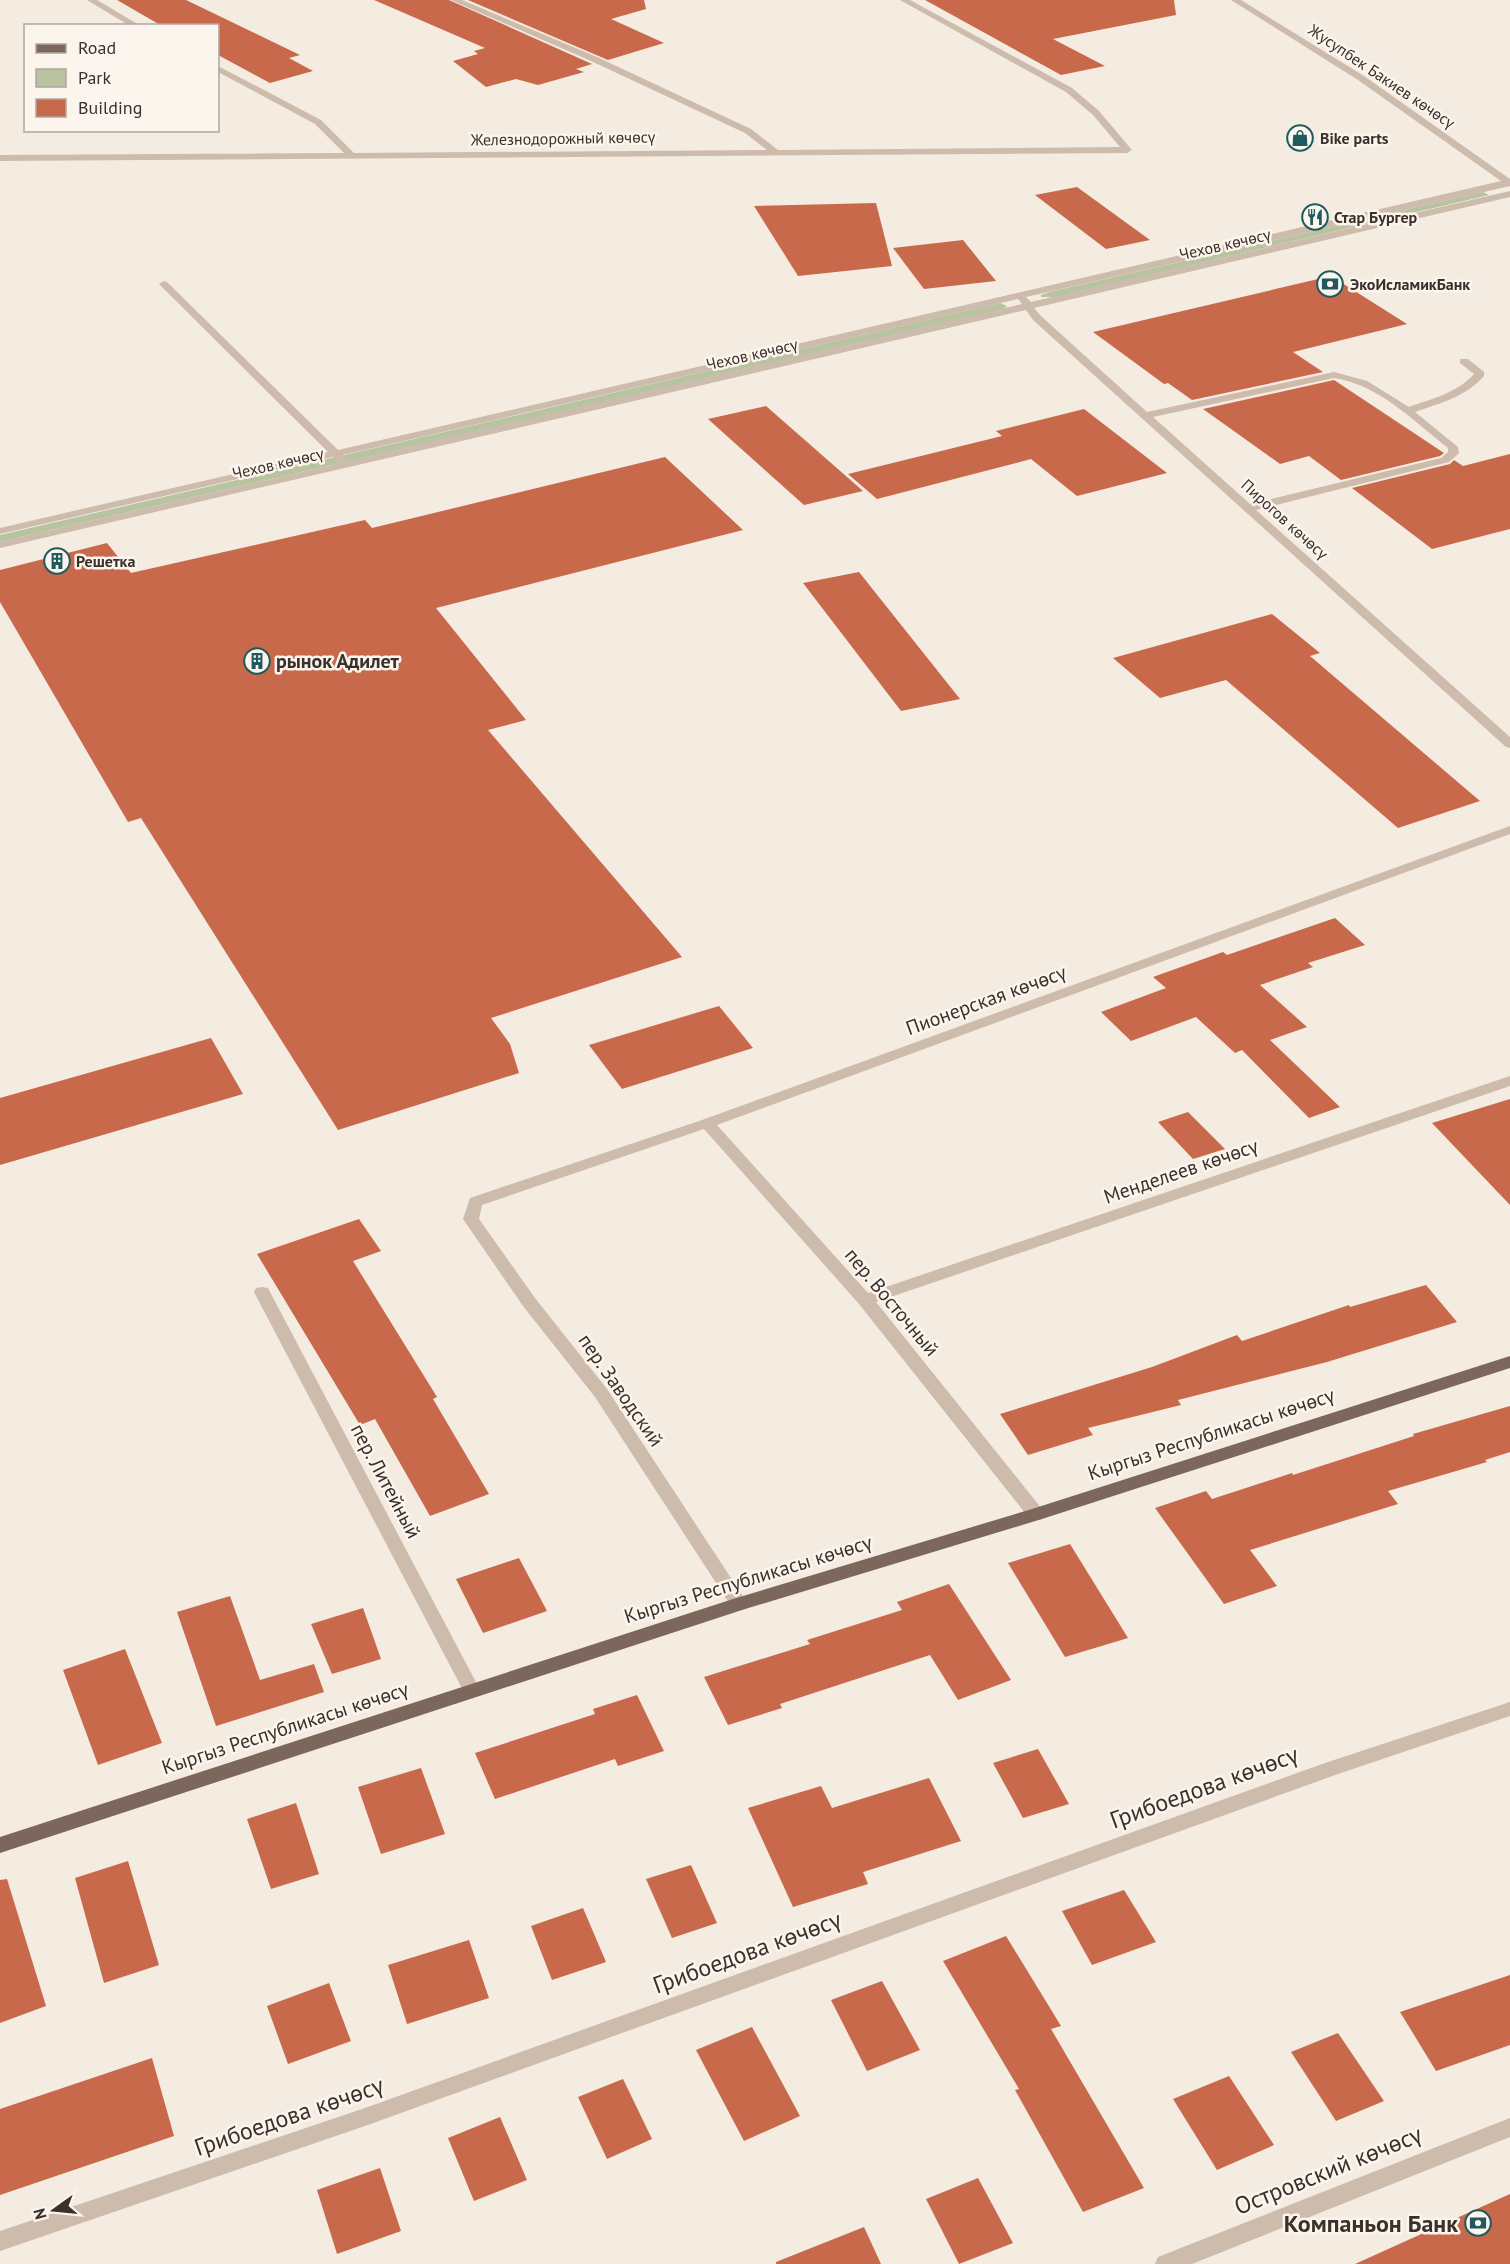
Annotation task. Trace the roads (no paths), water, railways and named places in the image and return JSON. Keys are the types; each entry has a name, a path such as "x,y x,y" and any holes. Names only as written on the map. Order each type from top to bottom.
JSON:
{"main road":[{"name":"Кыргыз Республикасы көчөсү","path":"0,1845 739,1604 1036,1514 1510,1362"}],"street":[{"path":"91,0 133,24"},
{"path":"455,0 594,59 748,131 774,151"},
{"name":"Железнодорожный көчөсү","path":"0,158 1127,150 1096,113 1070,90 904,0"},
{"name":"Жусупбек Бакиев көчөсү","path":"1235,0 1361,78 1510,182"},
{"path":"219,70 318,122 351,155"},
{"name":"Чехов көчөсү","path":"0,531 1510,182"},
{"path":"1480,189 1494,190 1497,193 1494,197"},
{"name":"Чехов көчөсү","path":"0,545 1510,194"},
{"path":"164,284 346,464"},
{"path":"1037,291 1029,297 1050,301"},
{"name":"Пирогов көчөсү","path":"1023,294 1028,307 1037,318 1510,744"},
{"path":"996,301 1016,303 1016,306 1006,312"},
{"path":"1006,312 1030,314 1037,318"},
{"path":"1407,411 1474,382 1480,374 1464,361"},
{"path":"1146,416 1334,375 1355,378 1407,411 1453,447 1454,453 1445,460 1249,508"},
{"name":"Пионерская көчөсү","path":"475,1202 707,1123 1510,830"},
{"name":"Менделеев көчөсү","path":"865,1300 1510,1081"},
{"name":"пер. Восточный","path":"707,1123 865,1300 1036,1514"},
{"name":"пер. Заводский","path":"475,1202 471,1219 529,1302 601,1393 739,1604"},
{"name":"пер. Литейный","path":"262,1292 472,1690"},
{"name":"Грибоедова көчөсү","path":"0,2241 365,2117 1332,1768 1510,1709"},
{"name":"Островский көчөсү","path":"1166,2264 1510,2127"}],"place":[{"name":"Bike parts","path":"1300,138"},
{"name":"Стар Бургер","path":"1315,217"},
{"name":"ЭкоИсламикБанк","path":"1330,284"},
{"name":"Решетка","path":"57,561"},
{"name":"рынок Адилет","path":"257,661"},
{"name":"Компаньон Банк","path":"1478,2223"}]}
